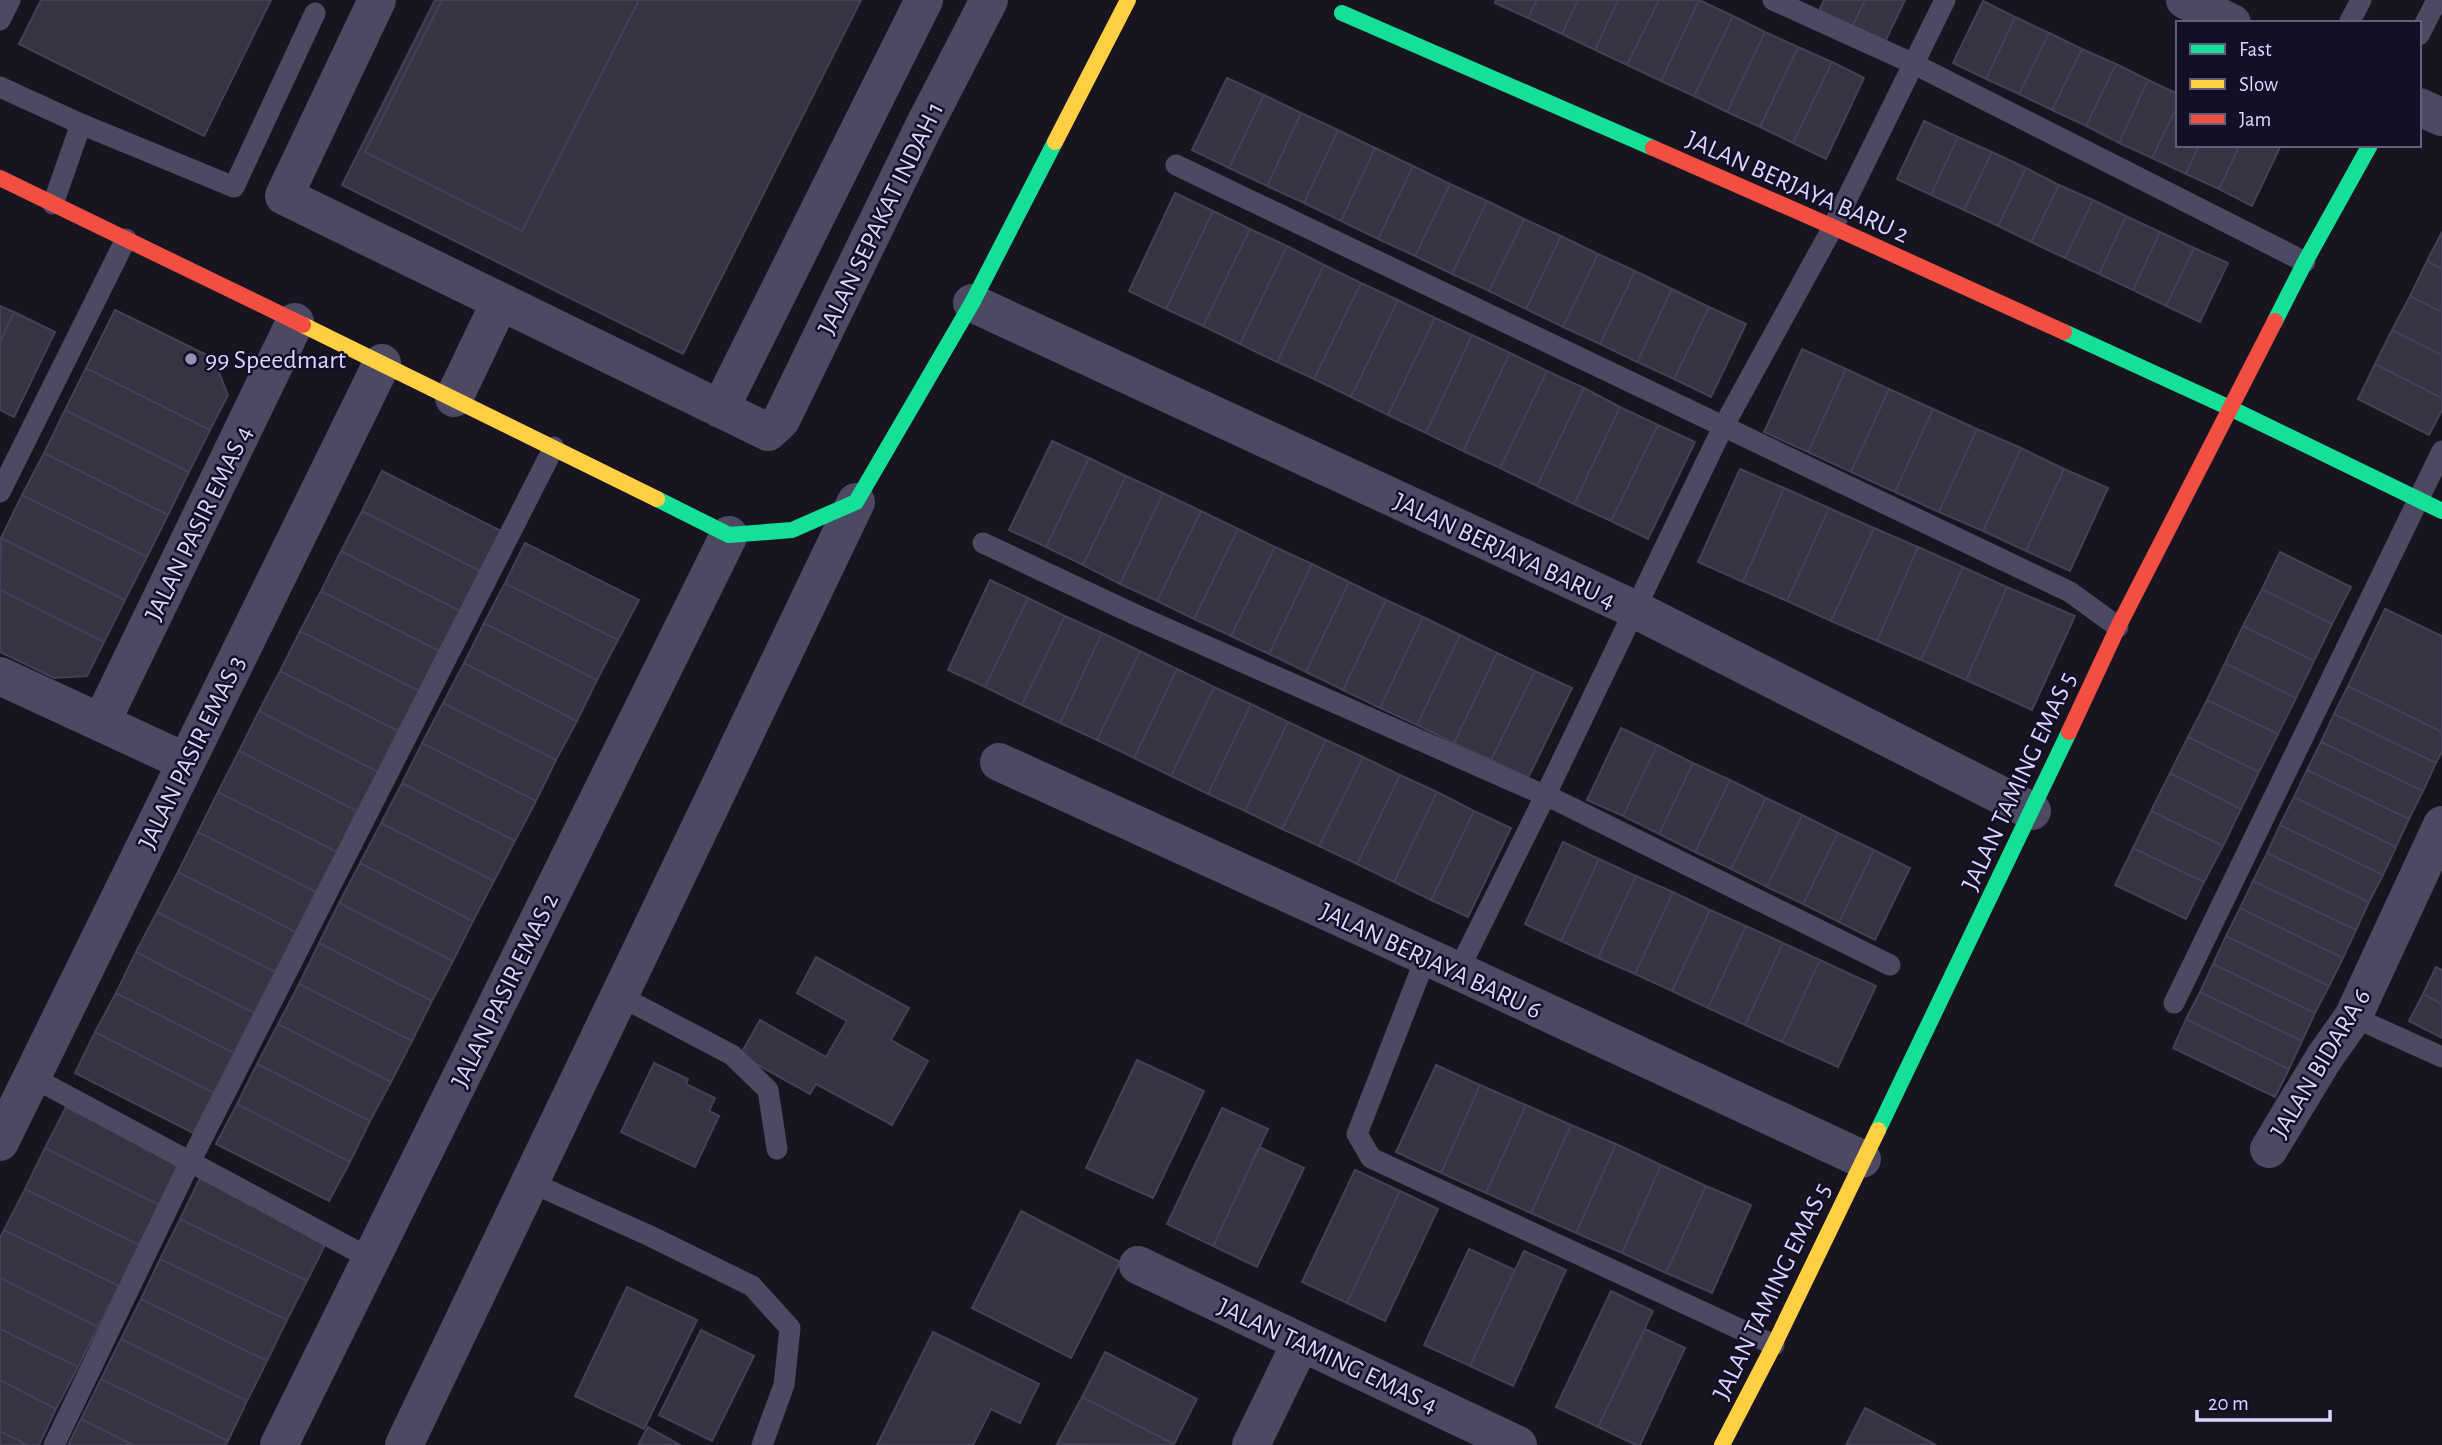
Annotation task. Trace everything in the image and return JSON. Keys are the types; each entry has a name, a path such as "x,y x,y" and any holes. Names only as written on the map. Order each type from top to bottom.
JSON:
{"street":[{"path":"377,0 284,196 720,409 924,0"},
{"name":"JALAN SEPAKAT INDAH 1","path":"720,409 768,432 781,420 923,128 989,0"},
{"path":"404,1445 856,502 972,303 1128,0"},
{"path":"2185,0 2228,21"},
{"name":"JALAN BERJAYA BARU 2","path":"1342,13 1833,227 2232,409 2442,511"},
{"path":"872,104 923,128"},
{"path":"2421,108 2442,117"},
{"name":"JALAN TAMING EMAS 5","path":"1723,1445 2032,811 2118,627 2305,262 2369,147"},
{"path":"0,178 729,535 792,530 856,502"},
{"path":"454,398 500,302"},
{"name":"JALAN BERJAYA BARU 4","path":"972,303 1636,610 2032,811"},
{"name":"JALAN PASIR EMAS 4","path":"101,723 295,322"},
{"name":"JALAN PASIR EMAS 3","path":"0,1142 382,363"},
{"name":"JALAN PASIR EMAS 2","path":"279,1445 729,535"},
{"path":"0,676 186,762"},
{"name":"JALAN BERJAYA BARU 6","path":"999,762 1863,1159"},
{"name":"JALAN BIDARA 6","path":"2269,1149 2324,1058 2353,1017 2442,825"},
{"name":"JALAN TAMING EMAS 4","path":"1138,1265 1301,1342 1498,1441"},
{"path":"1251,1445 1301,1342"}],"lane":[{"path":"0,20 10,0"},
{"path":"1773,0 1914,64 2305,262"},
{"path":"1774,1345 1371,1158 1357,1134 1442,964 1545,796 1723,427 1833,227 1945,0"},
{"path":"2350,21 2361,0"},
{"path":"2421,31 2437,0"},
{"path":"0,87 81,124 234,187 315,13"},
{"path":"53,204 81,124"},
{"path":"1176,165 2070,592 2118,627"},
{"path":"0,492 126,239"},
{"path":"54,1445 190,1162 554,447"},
{"path":"2174,1003 2442,451"},
{"path":"983,543 1136,615 1545,796 1890,965"},
{"path":"620,996 732,1055 750,1072 768,1090 777,1149"},
{"path":"2353,1017 2442,1057"},
{"path":"32,1077 370,1259"},
{"path":"530,1182 752,1286 790,1328 784,1385 762,1445"}],"building":[{"path":"41,0 271,0 204,136 19,44"},
{"path":"435,0 861,0 683,354 342,185"},
{"path":"442,0 639,0 522,231 365,152"},
{"path":"1496,0 1537,0 1528,18 1495,3"},
{"path":"1537,0 1578,0 1562,34 1528,18"},
{"path":"1578,0 1618,0 1595,50 1562,34"},
{"path":"1618,0 1659,0 1627,65 1595,50"},
{"path":"1659,0 1699,0 1661,81 1627,65"},
{"path":"1699,0 1733,16 1694,96 1661,81"},
{"path":"1824,0 1865,0 1851,29 1818,13"},
{"path":"1865,0 1905,0 1884,44 1851,29"},
{"path":"1983,1 2015,17 1986,79 1953,63"},
{"path":"1733,16 1765,32 1727,112 1694,96"},
{"path":"2015,17 2049,33 2019,94 1986,79"},
{"path":"1765,32 1798,47 1760,127 1727,112"},
{"path":"2049,33 2082,49 2052,110 2019,94"},
{"path":"1798,47 1832,62 1793,143 1760,127"},
{"path":"2082,49 2116,64 2086,126 2052,110"},
{"path":"1832,62 1864,78 1826,159 1793,143"},
{"path":"2116,64 2148,80 2119,143 2086,126"},
{"path":"1227,78 1264,95 1229,168 1192,150"},
{"path":"2148,80 2176,93 2176,109 2152,158 2119,143"},
{"path":"1264,95 1301,113 1267,186 1229,168"},
{"path":"2176,109 2176,147 2198,147 2186,174 2152,158"},
{"path":"1301,113 1338,130 1304,203 1267,186"},
{"path":"1924,121 1958,137 1931,195 1897,179"},
{"path":"1338,130 1375,148 1341,221 1304,203"},
{"path":"1958,137 1992,152 1964,210 1931,195"},
{"path":"2198,147 2239,147 2219,189 2186,174"},
{"path":"2239,147 2280,147 2252,206 2219,189"},
{"path":"1375,148 1413,166 1378,239 1341,221"},
{"path":"1992,152 2026,168 1998,226 1964,210"},
{"path":"1413,166 1450,184 1415,256 1378,239"},
{"path":"2026,168 2059,185 2031,242 1998,226"},
{"path":"1450,184 1487,201 1452,274 1415,256"},
{"path":"2059,185 2093,200 2065,258 2031,242"},
{"path":"1175,193 1213,211 1166,309 1129,291"},
{"path":"2093,200 2126,216 2099,274 2065,258"},
{"path":"1487,201 1524,219 1489,291 1452,274"},
{"path":"1213,211 1250,229 1203,326 1166,309"},
{"path":"2126,216 2160,232 2133,290 2099,274"},
{"path":"1524,219 1561,236 1526,309 1489,291"},
{"path":"1250,229 1287,246 1240,344 1203,326"},
{"path":"2160,232 2194,248 2166,306 2133,290"},
{"path":"2442,232 2442,269 2427,261"},
{"path":"1561,236 1598,254 1563,327 1526,309"},
{"path":"1287,246 1324,265 1277,362 1240,344"},
{"path":"2194,248 2228,263 2200,322 2166,306"},
{"path":"1598,254 1635,271 1600,344 1563,327"},
{"path":"2427,261 2442,269 2442,312 2410,296"},
{"path":"1324,265 1361,283 1314,379 1277,362"},
{"path":"1635,271 1672,289 1637,362 1600,344"},
{"path":"1361,283 1398,300 1351,397 1314,379"},
{"path":"1672,289 1709,307 1674,379 1637,362"},
{"path":"2410,296 2442,312 2442,355 2392,330"},
{"path":"1398,300 1435,318 1388,415 1351,397"},
{"path":"0,306 14,312 0,342"},
{"path":"1709,307 1746,324 1711,397 1674,379"},
{"path":"115,310 213,358 228,395 210,430 86,368"},
{"path":"14,312 55,332 14,417 0,410 0,342"},
{"path":"1435,318 1472,335 1426,433 1388,415"},
{"path":"2392,330 2442,355 2442,398 2375,364"},
{"path":"1472,335 1510,353 1463,451 1426,433"},
{"path":"1802,349 1846,369 1808,452 1764,432"},
{"path":"1510,353 1547,371 1500,468 1463,451"},
{"path":"2375,364 2442,398 2442,410 2429,435 2358,399"},
{"path":"86,368 210,430 189,472 65,410"},
{"path":"1846,369 1889,389 1851,472 1808,452"},
{"path":"1547,371 1584,388 1537,486 1500,468"},
{"path":"1584,388 1620,407 1574,504 1537,486"},
{"path":"1889,389 1933,409 1895,492 1851,472"},
{"path":"1620,407 1658,425 1611,521 1574,504"},
{"path":"1933,409 1977,429 1939,512 1895,492"},
{"path":"65,410 189,472 168,515 44,453"},
{"path":"1658,425 1695,442 1648,539 1611,521"},
{"path":"1977,429 2021,448 1983,531 1939,512"},
{"path":"1052,441 1089,458 1046,547 1009,530"},
{"path":"2021,448 2064,469 2026,551 1983,531"},
{"path":"44,453 168,515 147,557 22,495"},
{"path":"1089,458 1126,476 1083,565 1046,547"},
{"path":"1740,469 1784,488 1743,582 1698,562"},
{"path":"2064,469 2108,488 2070,571 2026,551"},
{"path":"382,471 501,531 480,571 362,511"},
{"path":"1126,476 1163,493 1120,584 1083,565"},
{"path":"1784,488 1829,508 1787,601 1743,582"},
{"path":"1163,493 1201,511 1157,601 1120,584"},
{"path":"22,495 147,557 125,600 1,538"},
{"path":"1829,508 1874,528 1831,621 1787,601"},
{"path":"362,511 480,571 460,611 341,551"},
{"path":"1201,511 1238,529 1194,619 1157,601"},
{"path":"1874,528 1918,547 1877,641 1831,621"},
{"path":"1238,529 1275,547 1231,636 1194,619"},
{"path":"1,538 125,600 104,642 0,590"},
{"path":"525,543 639,600 618,640 505,583"},
{"path":"1275,547 1312,564 1269,654 1231,636"},
{"path":"1918,547 1963,567 1921,660 1877,641"},
{"path":"341,551 460,611 439,651 321,591"},
{"path":"2280,552 2351,587 2332,624 2262,589"},
{"path":"1312,564 1349,582 1306,672 1269,654"},
{"path":"1963,567 2007,587 1966,680 1921,660"},
{"path":"990,580 1028,598 985,687 948,670"},
{"path":"1349,582 1386,600 1343,690 1306,672"},
{"path":"505,583 618,640 597,680 484,623"},
{"path":"2007,587 2075,616 2032,710 1966,680"},
{"path":"2262,589 2332,624 2314,661 2243,626"},
{"path":"0,590 104,642 87,676 54,678 0,652"},
{"path":"321,591 439,651 419,691 300,631"},
{"path":"1028,598 1065,616 1022,705 985,687"},
{"path":"1386,600 1423,617 1380,708 1343,690"},
{"path":"2385,609 2442,636 2442,732 2348,686"},
{"path":"1065,616 1102,633 1060,723 1022,705"},
{"path":"1423,617 1460,635 1417,725 1380,708"},
{"path":"484,623 597,680 577,721 464,663"},
{"path":"2243,626 2314,661 2296,698 2225,663"},
{"path":"300,631 419,691 398,731 280,671"},
{"path":"1102,633 1140,651 1097,740 1060,723"},
{"path":"1460,635 1497,653 1454,743 1417,725"},
{"path":"1140,651 1177,669 1134,758 1097,740"},
{"path":"1497,653 1535,671 1491,760 1454,743"},
{"path":"464,663 577,721 556,760 443,703"},
{"path":"2225,663 2296,698 2278,734 2207,700"},
{"path":"1177,669 1214,687 1171,776 1134,758"},
{"path":"280,671 398,731 378,772 259,711"},
{"path":"1535,671 1572,688 1528,778 1491,760"},
{"path":"2348,686 2442,732 2442,752 2436,763 2334,714"},
{"path":"1214,687 1251,704 1208,794 1171,776"},
{"path":"2207,700 2278,734 2259,772 2188,737"},
{"path":"443,703 556,760 536,801 422,743"},
{"path":"1251,704 1288,722 1245,811 1208,794"},
{"path":"259,711 378,772 357,811 239,751"},
{"path":"2334,714 2436,763 2423,791 2321,742"},
{"path":"1288,722 1326,740 1282,829 1245,811"},
{"path":"1621,728 1657,745 1623,816 1587,800"},
{"path":"2188,737 2259,772 2241,809 2170,773"},
{"path":"1326,740 1363,757 1319,846 1282,829"},
{"path":"2321,742 2423,791 2409,819 2307,770"},
{"path":"422,743 536,801 515,841 402,783"},
{"path":"1657,745 1693,763 1659,834 1623,816"},
{"path":"239,751 357,811 337,852 218,792"},
{"path":"1363,757 1400,775 1357,864 1319,846"},
{"path":"1693,763 1730,780 1695,852 1659,834"},
{"path":"2307,770 2409,819 2396,847 2294,797"},
{"path":"2170,773 2241,809 2223,846 2151,811"},
{"path":"1400,775 1437,792 1394,882 1357,864"},
{"path":"1730,780 1766,798 1731,869 1695,852"},
{"path":"402,783 515,841 494,881 381,823"},
{"path":"218,792 337,852 316,892 198,832"},
{"path":"1437,792 1474,811 1431,900 1394,882"},
{"path":"2294,797 2396,847 2383,875 2280,825"},
{"path":"1766,798 1802,815 1767,887 1731,869"},
{"path":"1474,811 1511,828 1468,917 1431,900"},
{"path":"2151,811 2223,846 2204,882 2133,848"},
{"path":"1802,815 1838,833 1803,904 1767,887"},
{"path":"381,823 494,881 473,921 360,863"},
{"path":"2280,825 2383,875 2369,902 2267,853"},
{"path":"198,832 316,892 296,932 178,872"},
{"path":"1838,833 1874,850 1839,922 1803,904"},
{"path":"1563,842 1599,859 1561,941 1525,924"},
{"path":"2133,848 2204,882 2186,919 2115,885"},
{"path":"1874,850 1910,868 1875,940 1839,922"},
{"path":"2267,853 2369,902 2356,930 2253,881"},
{"path":"1599,859 1636,876 1598,958 1561,941"},
{"path":"360,863 473,921 453,961 339,903"},
{"path":"178,872 296,932 275,972 157,912"},
{"path":"1636,876 1673,892 1635,974 1598,958"},
{"path":"2253,881 2356,930 2343,958 2240,908"},
{"path":"1673,892 1710,910 1672,991 1635,974"},
{"path":"339,903 453,961 432,1001 319,943"},
{"path":"2240,908 2343,958 2329,986 2226,936"},
{"path":"1710,910 1746,926 1708,1008 1672,991"},
{"path":"157,912 275,972 254,1013 136,952"},
{"path":"1746,926 1783,943 1745,1025 1708,1008"},
{"path":"2226,936 2329,986 2315,1013 2213,964"},
{"path":"319,943 432,1001 412,1041 299,984"},
{"path":"1783,943 1820,960 1782,1042 1745,1025"},
{"path":"136,952 254,1013 234,1053 116,993"},
{"path":"816,957 909,1008 891,1040 928,1061 892,1125 816,1084 810,1094 740,1055 760,1020 826,1057 847,1021 797,993"},
{"path":"1820,960 1876,986 1838,1067 1782,1042"},
{"path":"2213,964 2315,1013 2302,1041 2200,992"},
{"path":"2436,967 2442,970 2442,1004 2423,994"},
{"path":"299,984 412,1041 391,1082 278,1024"},
{"path":"2200,992 2302,1041 2289,1069 2186,1019"},
{"path":"116,993 234,1053 214,1093 95,1032"},
{"path":"2423,994 2442,1004 2442,1038 2409,1021"},
{"path":"2186,1019 2289,1069 2275,1097 2173,1048"},
{"path":"278,1024 391,1082 370,1121 257,1064"},
{"path":"95,1032 214,1093 193,1133 75,1073"},
{"path":"1137,1060 1204,1091 1153,1198 1086,1168"},
{"path":"654,1063 688,1079 686,1084 715,1098 709,1111 719,1116 695,1167 621,1132"},
{"path":"257,1064 370,1121 350,1162 237,1104"},
{"path":"1436,1065 1480,1085 1441,1173 1396,1152"},
{"path":"1480,1085 1526,1105 1486,1193 1441,1173"},
{"path":"237,1104 350,1162 329,1201 216,1144"},
{"path":"1526,1105 1571,1125 1531,1213 1486,1193"},
{"path":"66,1107 180,1164 159,1205 45,1148"},
{"path":"1222,1108 1268,1129 1213,1246 1167,1224"},
{"path":"1571,1125 1616,1144 1576,1233 1531,1213"},
{"path":"1616,1144 1661,1165 1622,1253 1576,1233"},
{"path":"1259,1147 1304,1168 1257,1267 1213,1246"},
{"path":"45,1148 159,1205 139,1245 25,1189"},
{"path":"1661,1165 1706,1186 1666,1273 1622,1253"},
{"path":"1355,1170 1400,1191 1347,1303 1302,1282"},
{"path":"200,1178 327,1241 307,1281 180,1219"},
{"path":"1706,1186 1751,1205 1712,1293 1666,1273"},
{"path":"25,1189 139,1245 119,1286 4,1230"},
{"path":"1400,1191 1438,1209 1385,1321 1347,1303"},
{"path":"1021,1211 1120,1262 1071,1358 972,1308"},
{"path":"180,1219 307,1281 287,1320 160,1259"},
{"path":"4,1230 119,1286 98,1327 0,1278 0,1238"},
{"path":"1469,1249 1515,1270 1470,1366 1424,1345"},
{"path":"1524,1251 1566,1270 1513,1386 1470,1366"},
{"path":"160,1259 287,1320 267,1361 141,1299"},
{"path":"0,1278 98,1327 78,1367 0,1329"},
{"path":"627,1287 697,1320 644,1429 575,1396"},
{"path":"1611,1291 1653,1311 1598,1427 1556,1407"},
{"path":"141,1299 267,1361 247,1401 121,1339"},
{"path":"0,1329 78,1367 56,1409 0,1380"},
{"path":"1645,1329 1685,1348 1640,1445 1636,1445 1598,1427"},
{"path":"701,1330 754,1356 712,1441 659,1415"},
{"path":"933,1332 1039,1384 1020,1423 991,1409 973,1445 877,1445"},
{"path":"121,1339 247,1401 228,1441 101,1379"},
{"path":"1105,1352 1197,1399 1174,1444 1082,1397"},
{"path":"101,1379 228,1441 226,1445 133,1445 81,1419"},
{"path":"0,1380 56,1409 39,1445 27,1445 0,1431"},
{"path":"1082,1397 1174,1444 1057,1444"},
{"path":"1865,1408 1936,1445 1846,1445"},
{"path":"81,1419 133,1445 68,1445"},
{"path":"648,1427 680,1445 638,1445"},
{"path":"0,1431 27,1445 0,1445"}],"traffic: fast":[{"path":"1342,13 1653,148"},
{"path":"657,499 729,535 792,530 856,502 972,303 1055,142"},
{"path":"2275,321 2369,147"},
{"path":"2064,332 2232,409 2442,511"},
{"path":"1878,1130 2069,732"}],"traffic: slow":[{"path":"1055,142 1128,0"},
{"path":"303,325 657,499"},
{"path":"1722,1445 1774,1345 1878,1130"}],"traffic: jam":[{"path":"1653,148 2064,332"},
{"path":"0,178 303,325"},
{"path":"2069,732 2118,627 2275,321"}],"place":[{"name":"99 Speedmart","path":"191,359"}]}
